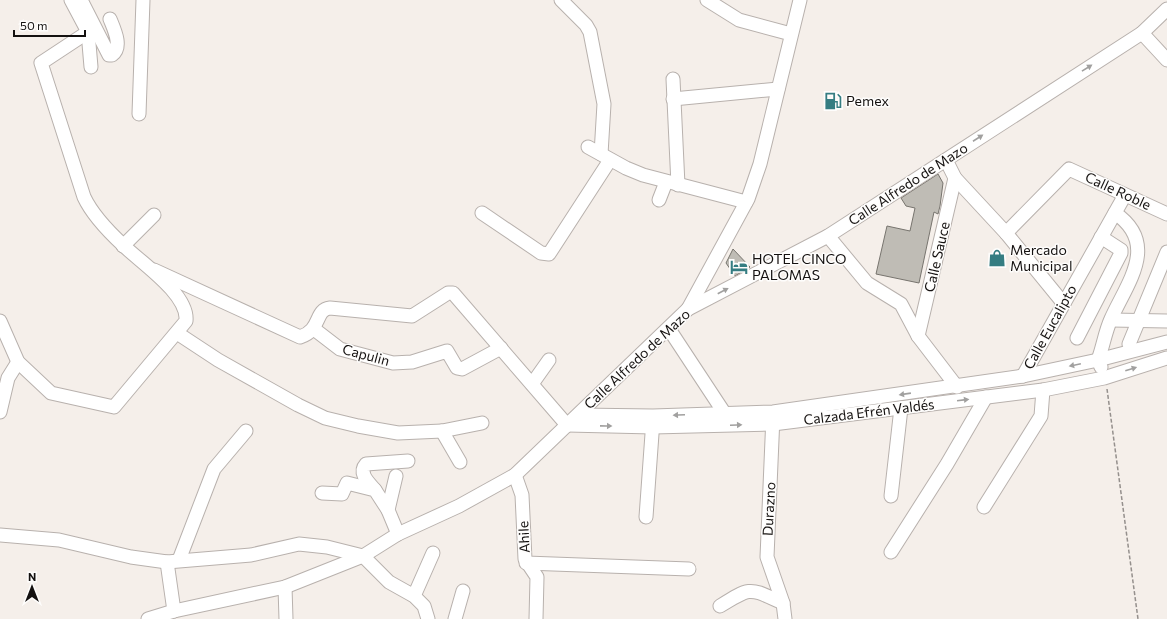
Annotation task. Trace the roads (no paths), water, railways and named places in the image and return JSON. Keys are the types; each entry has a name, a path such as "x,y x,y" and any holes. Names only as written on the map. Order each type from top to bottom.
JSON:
{"street":[{"path":"71,0 88,32 91,67"},
{"path":"81,0 109,55 112,55 115,53 117,42 110,19"},
{"path":"139,114 143,0"},
{"path":"482,213 541,253 549,254 606,157 604,104 590,32 586,25 561,0"},
{"path":"707,0 739,20 791,34"},
{"path":"688,309 746,202 762,160 800,0"},
{"name":"Calle Alfredo de Mazo","path":"148,619 174,611 285,586 362,556 398,534 459,506 515,475 669,329 688,309 828,236 1142,33 1167,8"},
{"path":"0,320 18,362 53,394 115,406 186,321 184,306 153,269 123,246 87,203 41,65 44,60 88,32"},
{"path":"1142,33 1167,60"},
{"path":"659,200 672,183 673,80"},
{"path":"673,99 778,89"},
{"path":"588,147 644,175 746,202"},
{"path":"946,160 955,178 1006,232 1064,304"},
{"name":"Calle Roble","path":"1006,232 1069,169 1167,214"},
{"name":"Calle Sauce","path":"918,336 955,178"},
{"name":"Calle Eucalipto","path":"1023,376 1125,195"},
{"path":"1104,378 1098,360 1111,320 1131,280 1138,259 1137,245 1132,231 1126,221 1115,213"},
{"path":"123,246 154,215"},
{"path":"828,236 867,283 900,302 918,336 957,387"},
{"path":"1077,338 1121,254 1121,250 1101,237"},
{"path":"1129,344 1167,252"},
{"path":"153,269 302,337 314,329 321,312 327,308 412,316 451,292 567,425"},
{"path":"1111,320 1167,321"},
{"name":"Capulin","path":"314,329 340,349 393,364 412,362 447,351 457,368 461,369 501,348"},
{"path":"669,329 725,414"},
{"path":"177,333 231,368 298,405 325,418 398,433 442,431 482,423"},
{"name":"Calzada Efrén Valdés","path":"567,425 773,418 871,405 957,387 1023,376 1098,360 1167,342"},
{"name":"Calzada Efrén Valdés","path":"871,405 901,408 1043,390 1104,378 1167,358"},
{"path":"532,384 549,360"},
{"path":"0,412 8,378 18,362"},
{"path":"984,507 1041,416 1043,390"},
{"path":"891,552 947,464 986,397"},
{"path":"891,496 901,408"},
{"name":"Calzada Efrén Valdés","path":"578,415 653,422 725,414 773,418"},
{"name":"Durazno","path":"773,418 767,557 783,603 785,619"},
{"path":"646,517 653,422"},
{"path":"174,611 173,561 214,469 246,431"},
{"path":"442,431 460,462"},
{"path":"398,534 388,510 362,474 362,468 366,464 408,461"},
{"name":"Ahile","path":"515,475 522,495 526,563 537,577 536,619"},
{"path":"388,510 396,476"},
{"path":"322,493 342,494 347,483 375,490"},
{"path":"0,535 59,540 131,557 173,561 251,555 299,544 327,547 362,556 389,582 414,596 424,606 428,619"},
{"path":"414,596 432,553"},
{"path":"526,563 688,569"},
{"path":"285,586 286,619"},
{"path":"455,619 463,591"},
{"path":"720,606 743,592 750,591 758,592 783,603"}],"place":[{"name":"Pemex","path":"833,101"},
{"name":"Mercado Municipal","path":"997,258"},
{"name":"HOTEL CINCO PALOMAS","path":"739,267"}]}
